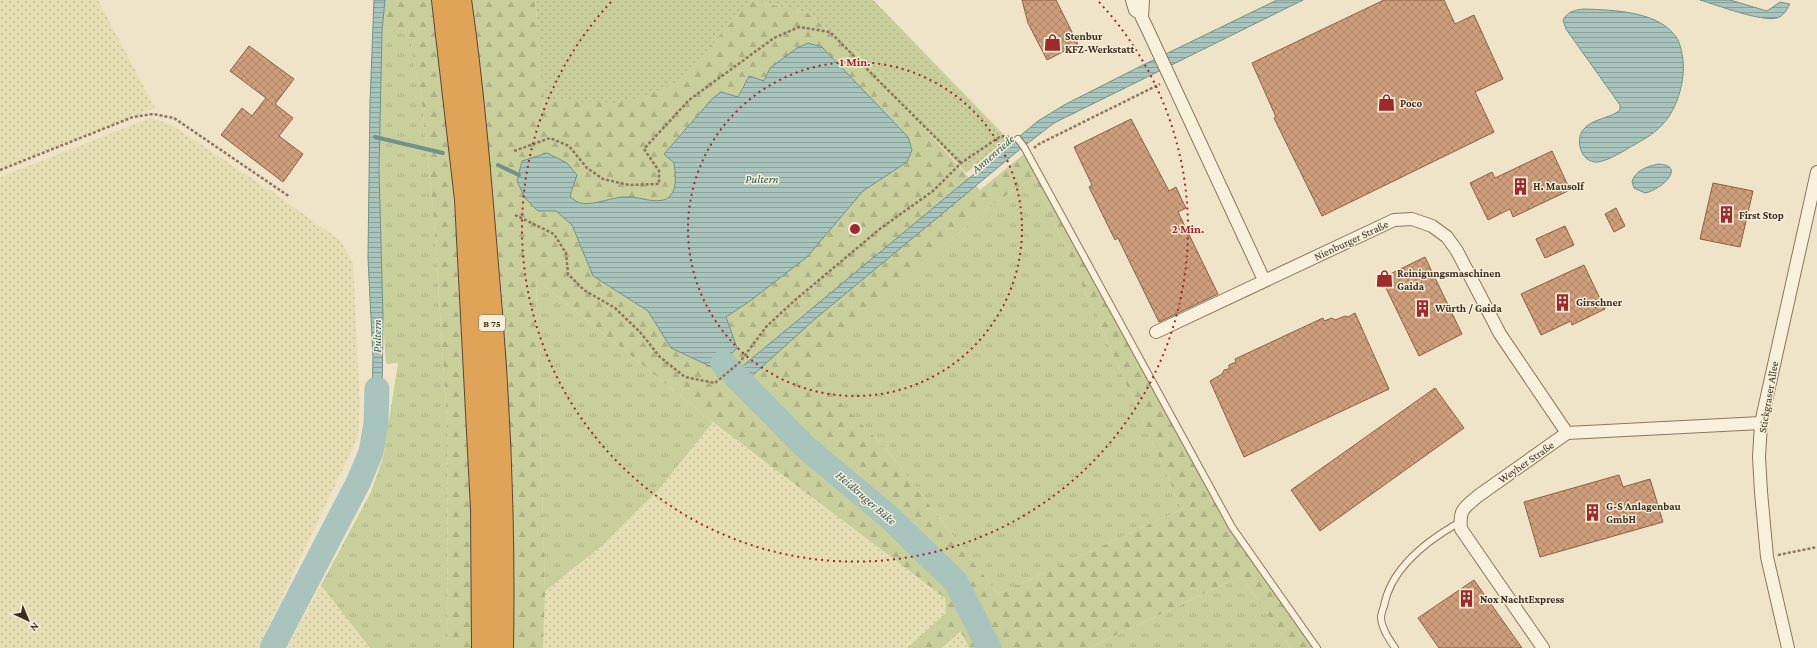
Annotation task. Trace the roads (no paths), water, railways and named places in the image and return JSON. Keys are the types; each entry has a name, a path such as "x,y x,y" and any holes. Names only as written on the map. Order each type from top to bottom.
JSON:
{"highway":[{"name":"B 75","path":"443,0 466,200 482,509 483,648"},
{"name":"B 75","path":"460,0 478,152 495,351 501,474 502,648"}],"street":[{"path":"1132,0 1135,10 1142,15 1264,280"},
{"path":"1142,15 1144,8 1143,0"},
{"name":"Stickgraser Allee","path":"1788,648 1767,557 1759,457 1761,423 1816,177"},
{"name":"Nienburger Straße","path":"1156,332 1394,220 1412,219 1432,226 1447,237 1457,251 1500,334 1567,433"},
{"path":"1567,433 1761,423"},
{"name":"Weyher Straße","path":"1460,522 1460,516 1465,508 1478,496 1567,433"},
{"path":"1460,522 1461,529 1472,547 1543,648"}],"lane":[{"path":"1018,139 1026,150 1232,527 1317,648"},
{"path":"1395,648 1386,634 1381,618 1386,596 1395,577 1406,562 1421,549 1460,522"}],"water":[{"path":"374,0 385,0 382,31 379,170 383,317 382,405 376,424 372,407 373,357 368,258 370,103"},
{"path":"1277,0 1303,0 1054,123 1019,150 815,319 743,384 733,374 1038,121 1064,105 1139,67"},
{"path":"1700,0 1730,0 1767,11 1780,2 1790,4 1782,16 1770,19 1761,18"},
{"path":"1584,9 1609,10 1636,14 1661,23 1671,30 1678,40 1681,48 1683,63 1680,92 1668,118 1650,135 1621,153 1600,162 1591,161 1583,155 1580,145 1581,134 1583,130 1591,123 1616,113 1620,110 1620,105 1566,29 1563,20 1565,17 1572,12"},
{"name":"Pultern","path":"808,43 822,47 908,137 912,150 907,162 863,191 807,257 750,301 726,317 737,348 723,363 714,368 671,348 648,311 593,276 572,225 556,211 538,211 525,198 517,181 522,161 547,153 567,163 577,175 570,196 580,203 586,204 623,197 634,197 656,201 666,199 673,192 675,175 674,163 664,154 713,98 721,92 738,97 749,76 764,81 770,68 797,48"},
{"path":"1659,164 1667,166 1671,169 1671,173 1664,183 1645,193 1634,188 1632,182 1636,174 1646,167"}],"waterway":[{"path":"375,137 443,153"},
{"path":"498,165 519,175"},
{"name":"Heidkruger Bäke","path":"723,363 804,446 888,516 956,582 989,648"},
{"name":"Pultern","path":"272,648 359,481 371,452 376,424 377,389"}],"place":[{"name":"Stenbur KFZ-Werkstatt","path":"1052,42"},
{"name":"Poco","path":"1387,103"},
{"name":"H. Mausolf","path":"1520,186"},
{"name":"First Stop","path":"1726,215"},
{"name":"Reinigungsmaschinen Gaida","path":"1384,279"},
{"name":"Girschner","path":"1563,302"},
{"name":"Würth / Gaida","path":"1422,308"},
{"name":"G-S Anlagenbau GmbH","path":"1593,512"},
{"name":"Nox NachtExpress","path":"1467,599"}],"water label":[{"name":"Annenriede","path":"993,154"}]}
